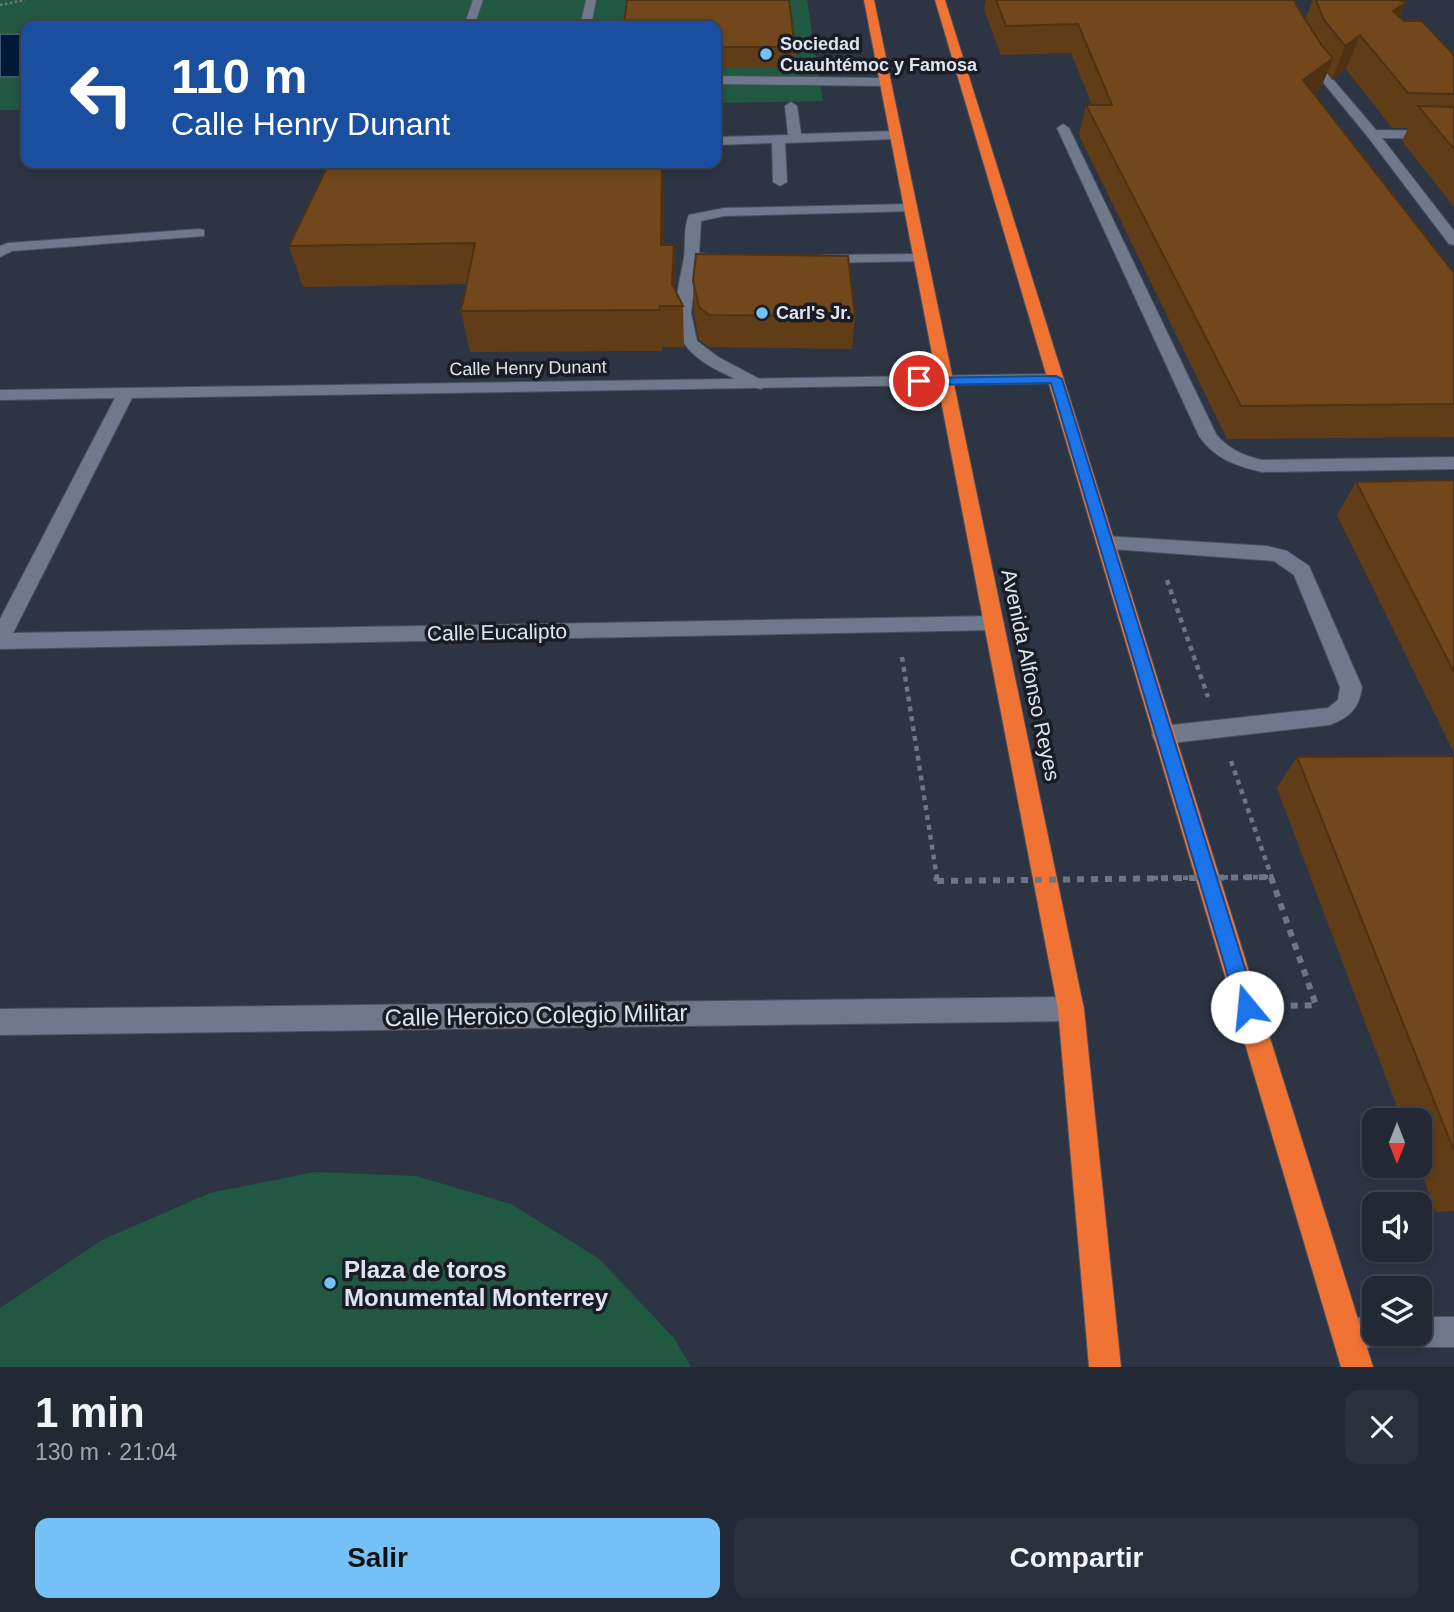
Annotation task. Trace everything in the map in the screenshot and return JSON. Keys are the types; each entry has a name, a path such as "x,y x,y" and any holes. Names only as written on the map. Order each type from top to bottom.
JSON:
{"highway":[{"name":"Avenida Alfonso Reyes","path":"869,0 1071,1009 1096,1247 1105,1367"},
{"path":"940,0 1247,1007 1360,1333 1357,1367"}],"street":[{"path":"471,21 478,0"},
{"path":"587,21 591,0"},
{"path":"1300,47 1372,134 1454,241"},
{"path":"721,80 885,82"},
{"path":"791,106 795,137"},
{"path":"1063,128 1208,436 1220,450 1244,463 1262,466 1454,463"},
{"path":"1372,134 1454,135"},
{"path":"721,141 896,135"},
{"path":"778,138 780,182"},
{"path":"761,384 709,358 690,344 684,324 694,218 724,212 910,208"},
{"path":"0,253 8,247 199,233"},
{"path":"691,257 741,259"},
{"path":"810,259 920,258"},
{"name":"Calle Henry Dunant","path":"0,395 1056,379"},
{"path":"0,640 126,393"},
{"path":"1105,543 1267,553 1292,563 1302,571 1351,687 1349,702 1343,712 1329,716 1163,735"},
{"name":"Calle Eucalipto","path":"0,640 994,623"},
{"name":"Calle Heroico Colegio Militar","path":"0,1022 1071,1009"},
{"path":"1432,1332 1454,1332"}],"path":[{"path":"0,5 25,0"},
{"path":"1156,546 1317,1005"},
{"path":"897,625 937,881 1271,877"}],"green space":[{"name":"Sociedad Cuauhtémoc y Famosa","path":"0,0 807,0 823,101 721,103 721,21 21,21 21,110 0,110"},
{"name":"Plaza de toros Monumental Monterrey","path":"315,1172 416,1176 511,1204 598,1258 674,1338 691,1367 0,1367 0,1308 102,1240 210,1193"}],"water":[{"path":"0,34 21,34 21,77 0,77"}],"building":[{"name":"Sociedad Cuauhtémoc y Famosa","path":"627,0 789,0 795,47 721,47 721,21 625,21"},
{"path":"996,0 1295,0 1322,46 1333,58 1303,80 1454,273 1454,404 1241,406 1086,105 1112,105 1078,24 1006,26"},
{"path":"1316,0 1406,2 1393,11 1404,21 1422,21 1454,55 1454,94 1408,93 1360,35 1345,46 1324,20"},
{"path":"1418,106 1454,107 1454,149"},
{"path":"327,168 662,168 661,245 674,245 672,284 683,306 660,306 659,310 461,311 475,243 289,246"},
{"path":"696,254 848,256 855,316 709,315 699,307 693,281"},
{"path":"1454,480 1454,672 1356,482"},
{"path":"1454,756 1454,1151 1297,757"}],"place":[{"name":"Sociedad Cuauhtémoc y Famosa","path":"766,54"},
{"name":"Carl's Jr.","path":"762,313"},
{"name":"Plaza de toros Monumental Monterrey","path":"330,1283"}],"route":[{"path":"919,381 1056,379 1247,1007"}]}
